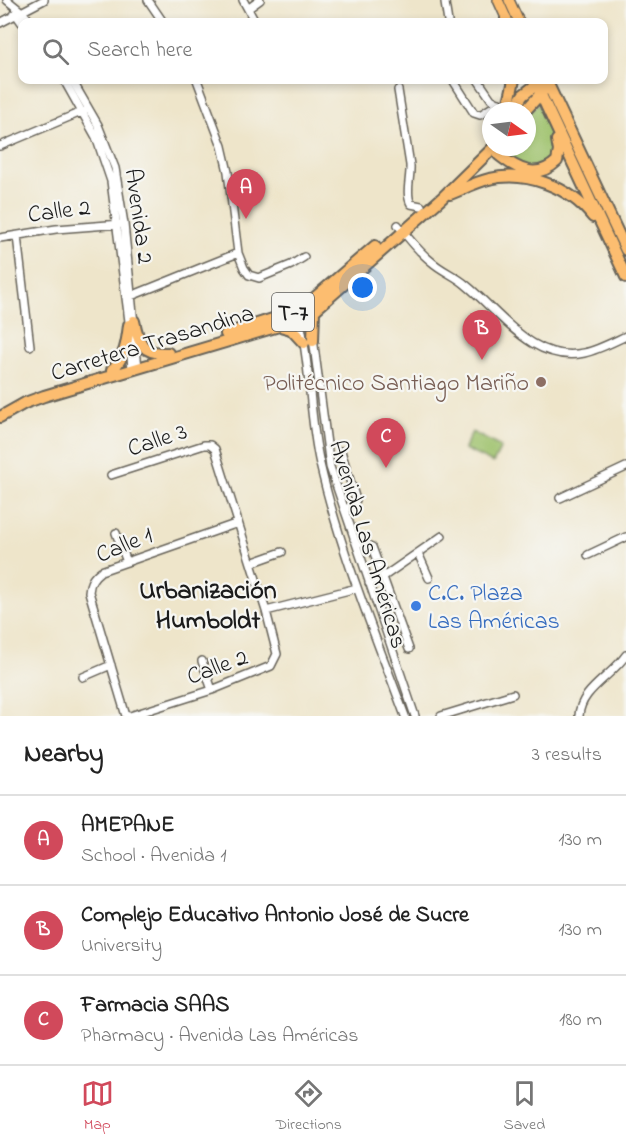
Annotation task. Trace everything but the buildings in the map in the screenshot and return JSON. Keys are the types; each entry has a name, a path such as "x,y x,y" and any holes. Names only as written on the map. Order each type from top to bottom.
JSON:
{"highway":[{"path":"508,102 513,84"},
{"path":"514,102 540,84"},
{"path":"530,102 540,84"},
{"path":"500,156 517,168 534,172 545,170 557,160 559,151 554,125 541,84"},
{"path":"542,84 626,249"},
{"path":"554,125 626,277"},
{"name":"Carretera Trasandina","path":"44,396 135,366 279,326 304,313 467,167 482,150"},
{"name":"Carretera Trasandina","path":"400,228 442,198 486,156"},
{"path":"442,198 490,179 510,177 544,182 562,190 578,202 589,211 603,230"},
{"path":"304,313 309,342"},
{"name":"Carretera Trasandina","path":"0,417 26,403 82,380 112,370 135,366 168,353 304,313"},
{"path":"132,323 143,347 152,352 168,353"},
{"path":"112,370 121,360 132,323"},
{"path":"279,326 291,329 309,342"}],"main road":[{"path":"498,0 506,18"},
{"path":"509,0 517,18"}],"street":[{"path":"0,23 44,0"},
{"path":"148,0 160,18"},
{"path":"243,0 253,18"},
{"path":"249,8 260,0"},
{"path":"446,0 447,18"},
{"path":"8,1 26,18"},
{"path":"20,14 21,18"},
{"path":"67,84 86,110"},
{"path":"74,84 86,110 111,181 121,224 132,323"},
{"path":"199,84 222,146 228,172 238,254 249,275 259,278 304,257"},
{"path":"456,84 474,112 482,114"},
{"path":"481,84 491,99 496,102"},
{"path":"398,90 410,165 408,198 411,204 421,206"},
{"path":"0,146 86,110"},
{"name":"Calle 2","path":"0,238 56,229 121,224"},
{"name":"Avenida 2","path":"121,224 131,296 135,366"},
{"path":"400,228 431,262 465,283 518,334 533,343 556,352 577,355 626,336"},
{"path":"17,236 30,346"},
{"path":"131,296 238,254"},
{"name":"Avenida Las Américas","path":"304,313 330,467 415,716"},
{"name":"Avenida Las Américas","path":"309,342 320,461 357,588 405,716"},
{"name":"Calle 3","path":"111,475 204,445 215,448"},
{"name":"Calle 2","path":"128,716 212,690 271,666 277,654 266,611 215,448"},
{"path":"341,451 356,501 346,509"},
{"path":"560,498 626,467"},
{"name":"Calle 1","path":"128,716 89,592 90,583 101,571 238,523"},
{"path":"116,533 127,562"},
{"path":"369,583 383,577 442,536"},
{"path":"588,555 626,537"},
{"path":"354,538 372,547 409,649"},
{"path":"251,563 282,552"},
{"path":"418,553 429,578"},
{"path":"266,611 357,588"},
{"path":"386,632 399,623"},
{"path":"202,661 212,690"},
{"path":"579,716 585,696 625,661"},
{"path":"83,676 111,665"},
{"path":"441,716 513,694"}],"green space":[{"path":"538,104 551,134 552,149 546,164 527,168 505,156 536,156 536,106"},
{"path":"472,432 501,447 493,463 464,449"}],"place":[{"name":"AMEPANE","path":"246,219"},
{"name":"Complejo Educativo Antonio José de Sucre","path":"482,360"},
{"name":"Politécnico Santiago Mariño","path":"541,382"},
{"name":"Farmacia SAAS","path":"386,468"},
{"name":"C.C. Plaza Las Américas","path":"416,606"}],"district":[{"name":"Urbanización Humboldt","path":"208,604"}]}
